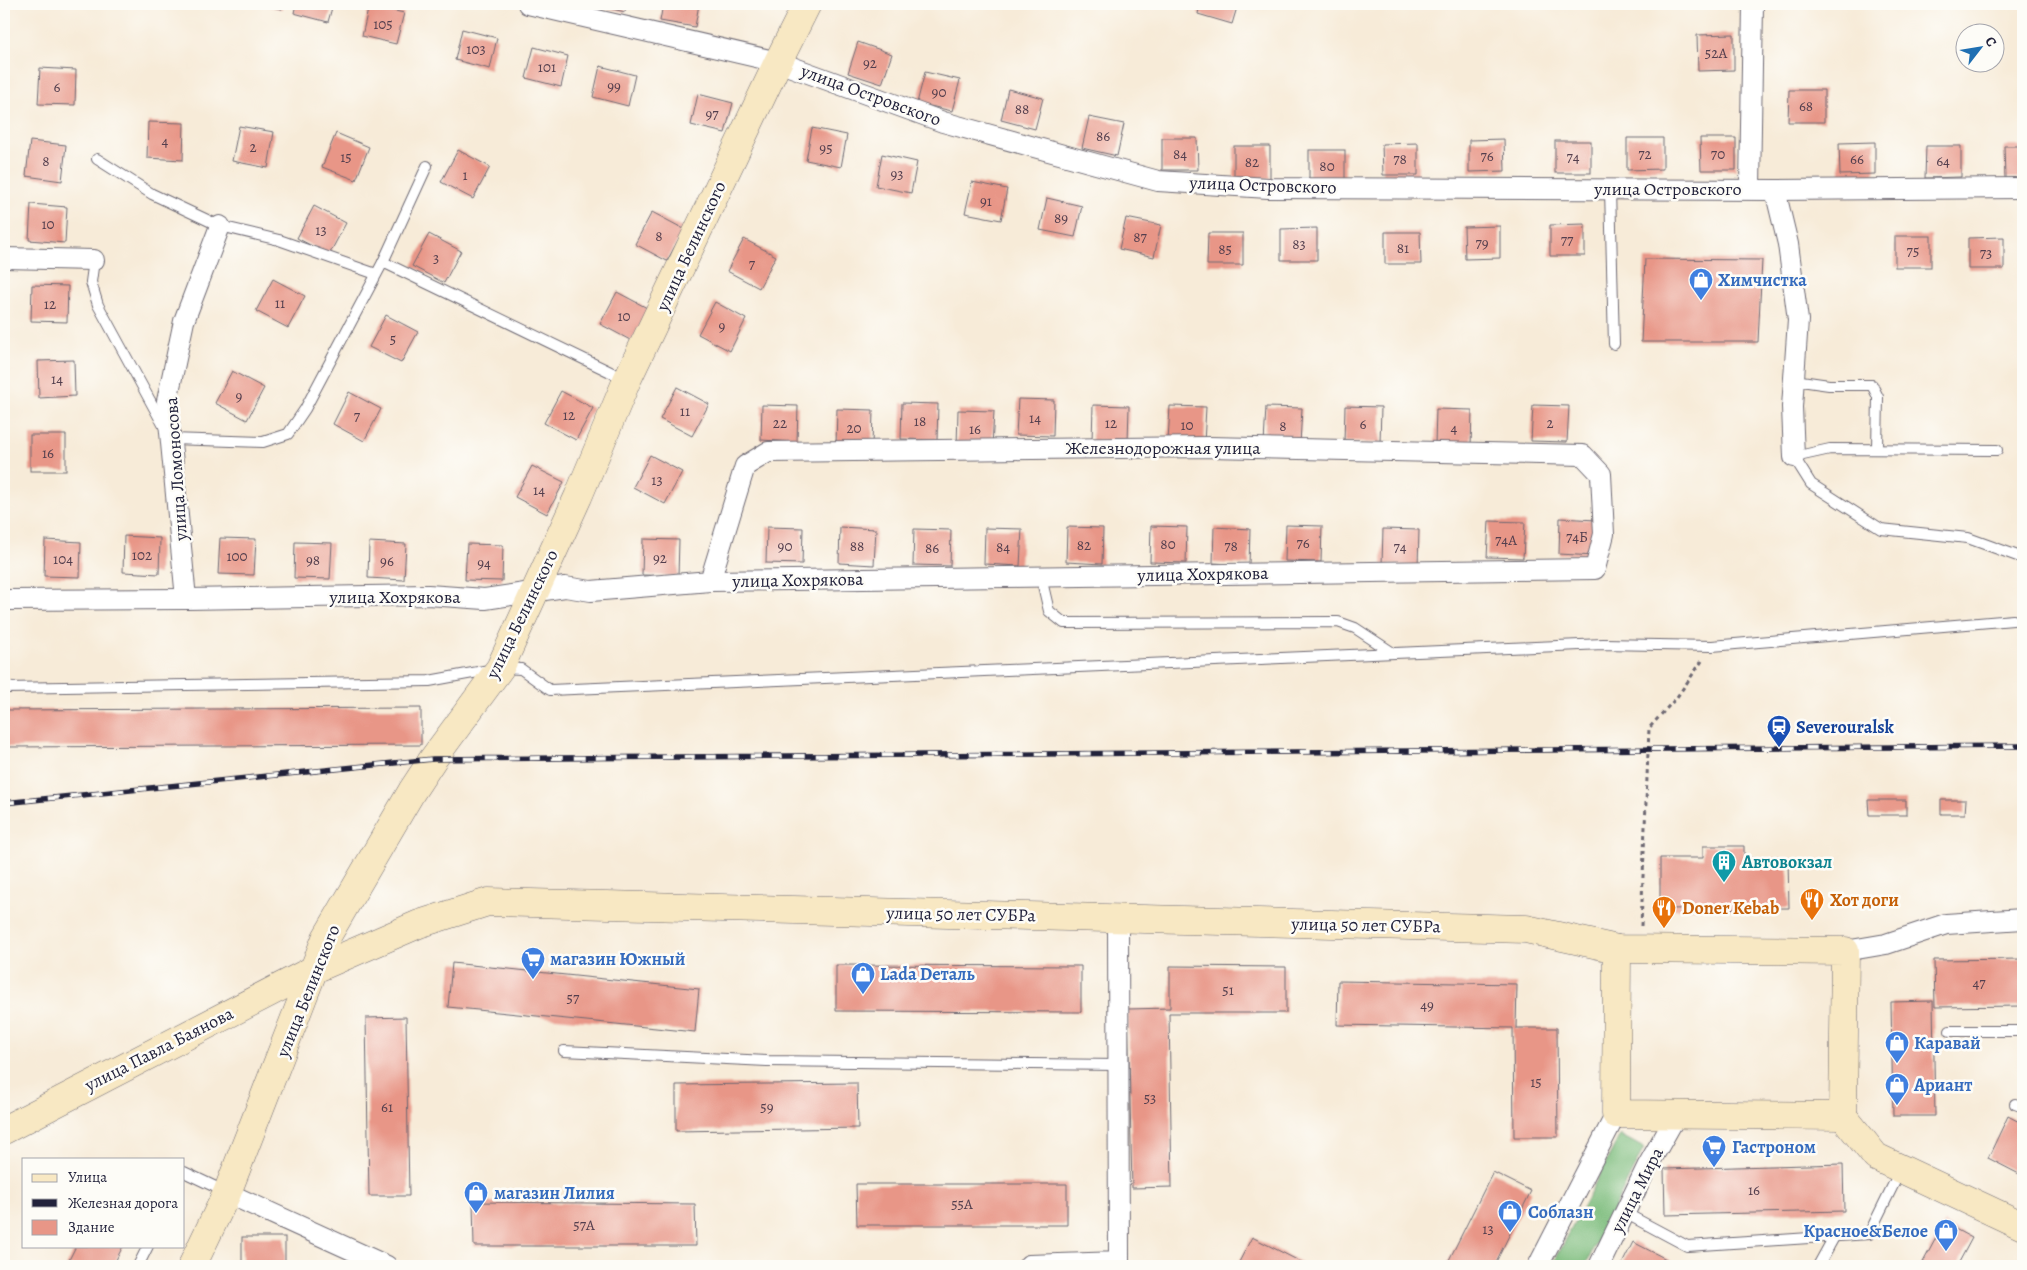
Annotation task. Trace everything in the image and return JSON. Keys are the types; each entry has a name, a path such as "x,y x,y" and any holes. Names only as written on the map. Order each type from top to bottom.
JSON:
{"street":[{"name":"улица Островского","path":"528,4 778,62 943,122 1158,181 1268,188 1750,188 1776,190 2023,188"},
{"name":"улица Белинского","path":"192,1266 227,1193 326,938 412,791 432,760 500,668 627,380 807,4"},
{"path":"1750,188 1753,4"},
{"path":"1776,190 1788,244 1798,320 1792,407 1794,457"},
{"name":"улица Ломоносова","path":"186,599 168,401 184,321 220,226"},
{"path":"4,258 94,260"},
{"name":"Железнодорожная улица","path":"710,581 745,466 768,452 1208,447 1583,455 1601,474 1604,534 1594,569"},
{"name":"улица Хохрякова","path":"4,600 428,595 485,599 565,587 591,591 710,581 1594,569"},
{"name":"улица 50 лет СУБРа","path":"315,969 419,924 488,902 1526,929 1629,949 1845,951"},
{"path":"1029,1266 1119,1262 1118,919"},
{"path":"2023,919 1946,924 1886,944 1845,951 1844,1116 1876,1157 2023,1226"},
{"path":"1538,1266 1616,1114 1629,949"},
{"name":"улица Павла Баянова","path":"4,1130 315,969"},
{"path":"1616,1114 1844,1116"},
{"name":"улица Мира","path":"1599,1266 1648,1167 1677,1114"},
{"path":"227,1193 387,1266"}],"lane":[{"path":"97,159 152,194 220,226 279,240 376,274"},
{"path":"94,260 91,282 98,305 171,439 263,442 288,434 306,409 382,262 427,166"},
{"path":"1610,189 1614,344"},
{"path":"382,262 627,380"},
{"path":"1794,380 1829,385 1872,385 1878,397 1877,448"},
{"path":"1997,450 1830,449 1794,457 1811,484 1881,529 1968,538 2023,558"},
{"path":"1041,577 1049,611 1064,623 1338,622 1356,628 1393,653"},
{"path":"4,688 429,681 500,668 522,669 550,690 1602,644 1712,646 2013,620"},
{"path":"1950,1031 2023,1031"},
{"path":"564,1051 767,1061 1118,1065"},
{"path":"1625,1212 1687,1246 1869,1234 1902,1168"},
{"path":"185,1174 227,1193"},
{"path":"1818,1266 1834,1237"},
{"path":"138,1266 147,1248"}],"path":[{"path":"1629,949 1649,728 1677,697 1712,646"}],"green space":[{"path":"1620,1135 1644,1148 1585,1266 1552,1266"}],"building":[{"path":"257,4 282,4 282,9"},
{"path":"296,4 333,4 328,22 294,13"},
{"path":"591,4 626,4 625,12"},
{"path":"663,4 699,4 695,27 660,21"},
{"path":"1200,4 1238,4 1232,24 1198,14"},
{"path":"369,5 404,13 396,44 362,36"},
{"path":"462,29 497,38 490,69 455,60"},
{"path":"1734,34 1734,70 1698,71 1697,35"},
{"path":"858,42 892,54 882,84 848,73"},
{"path":"534,47 568,56 561,87 526,78"},
{"path":"600,66 635,75 628,106 593,97"},
{"path":"40,68 76,70 75,105 38,104"},
{"path":"925,72 960,80 952,111 917,103"},
{"path":"1008,89 1043,98 1035,129 1001,120"},
{"path":"1789,90 1824,90 1824,122 1788,122"},
{"path":"698,94 733,103 725,133 691,125"},
{"path":"1089,117 1124,124 1117,156 1082,148"},
{"path":"148,122 184,123 183,160 147,158"},
{"path":"239,126 274,132 268,168 232,161"},
{"path":"812,128 847,135 841,167 806,160"},
{"path":"336,133 369,147 356,180 322,167"},
{"path":"1162,138 1197,138 1198,170 1162,170"},
{"path":"1627,138 1663,138 1663,169 1627,170"},
{"path":"1700,138 1736,138 1736,170 1701,170"},
{"path":"1504,139 1505,171 1469,172 1469,140"},
{"path":"30,141 66,145 62,181 26,176"},
{"path":"1555,141 1591,141 1591,173 1555,173"},
{"path":"1875,142 1875,174 1840,175 1839,143"},
{"path":"1418,143 1418,175 1383,175 1382,144"},
{"path":"1234,146 1270,146 1270,178 1234,178"},
{"path":"1926,146 1961,146 1961,177 1925,178"},
{"path":"2004,146 2023,146 2023,178 2005,178"},
{"path":"458,150 490,167 473,199 441,182"},
{"path":"1309,150 1345,150 1345,182 1309,182"},
{"path":"882,154 917,162 911,193 876,186"},
{"path":"972,182 1007,189 1001,220 965,213"},
{"path":"1047,198 1082,206 1075,237 1040,230"},
{"path":"31,204 67,207 65,243 29,240"},
{"path":"314,206 346,223 329,255 297,238"},
{"path":"652,212 684,229 667,261 635,244"},
{"path":"1126,218 1161,225 1154,257 1119,249"},
{"path":"1585,224 1585,256 1550,256 1550,225"},
{"path":"1500,226 1500,258 1465,259 1464,227"},
{"path":"1317,228 1317,260 1281,260 1281,229"},
{"path":"1385,232 1420,232 1421,264 1385,264"},
{"path":"1208,233 1243,233 1243,265 1207,265"},
{"path":"429,234 461,251 444,283 412,266"},
{"path":"1895,236 1931,236 1931,267 1895,267"},
{"path":"2004,237 2004,269 1968,269 1968,238"},
{"path":"744,239 776,256 759,288 727,271"},
{"name":"Химчистка","path":"1645,259 1762,260 1758,342 1641,342"},
{"path":"273,279 305,296 288,328 256,311"},
{"path":"32,285 68,286 67,322 31,321"},
{"path":"617,292 649,309 632,341 600,324"},
{"path":"715,302 746,319 730,351 698,334"},
{"path":"386,315 418,332 401,363 369,347"},
{"path":"74,360 75,396 39,398 38,361"},
{"path":"232,371 264,388 247,420 215,403"},
{"path":"677,387 709,404 692,436 660,419"},
{"path":"561,391 593,408 576,440 544,423"},
{"path":"349,392 381,409 364,441 333,424"},
{"path":"1018,399 1054,400 1053,436 1016,435"},
{"path":"902,403 938,404 937,440 901,439"},
{"path":"762,405 798,406 797,442 761,440"},
{"path":"1093,405 1129,406 1128,442 1092,441"},
{"path":"1533,405 1569,406 1567,442 1531,441"},
{"path":"1170,406 1206,407 1204,443 1168,442"},
{"path":"1345,406 1381,407 1380,443 1344,442"},
{"path":"1266,407 1302,408 1300,444 1264,443"},
{"path":"837,409 873,410 872,447 836,445"},
{"path":"1436,409 1472,410 1471,446 1435,445"},
{"path":"958,410 994,411 992,447 957,446"},
{"path":"30,435 66,435 66,471 30,471"},
{"path":"650,455 682,472 665,504 633,487"},
{"path":"532,466 564,482 547,514 515,497"},
{"path":"1560,518 1596,520 1595,556 1559,554"},
{"path":"1489,521 1525,522 1523,558 1487,557"},
{"path":"1286,525 1322,526 1321,562 1285,561"},
{"path":"1151,526 1187,527 1186,563 1150,562"},
{"path":"767,527 803,528 802,564 766,563"},
{"path":"840,527 876,529 874,565 839,563"},
{"path":"1067,527 1103,528 1102,564 1066,562"},
{"path":"1214,527 1250,529 1249,565 1213,563"},
{"path":"985,528 1022,529 1020,566 984,564"},
{"path":"914,529 951,530 950,566 913,565"},
{"path":"1383,529 1419,530 1418,566 1382,565"},
{"path":"124,536 160,538 159,574 123,572"},
{"path":"220,538 256,539 254,575 218,574"},
{"path":"643,539 679,540 678,576 642,575"},
{"path":"45,540 81,542 80,577 44,576"},
{"path":"295,542 332,543 330,579 294,578"},
{"path":"369,542 406,544 404,580 368,578"},
{"path":"467,544 503,545 502,581 465,580"},
{"path":"421,708 421,745 4,747 4,710"},
{"path":"1868,800 1906,800 1906,815 1869,815"},
{"path":"1941,800 1966,800 1965,814 1941,814"},
{"name":"Автовокзал","path":"1703,846 1744,846 1744,858 1788,858 1789,908 1660,909 1660,858 1703,858"},
{"path":"2023,959 2023,1006 1935,1007 1934,960"},
{"path":"452,963 699,989 695,1032 448,1007"},
{"path":"836,965 1081,966 1081,1012 836,1011"},
{"path":"1170,966 1286,967 1286,1013 1169,1013 1172,1187 1132,1188 1128,1009 1170,1008"},
{"path":"1338,981 1517,984 1516,1028 1557,1028 1558,1137 1514,1137 1513,1028 1337,1025"},
{"path":"1933,1001 1935,1116 1893,1116 1891,1002"},
{"path":"406,1017 409,1196 369,1196 366,1018"},
{"path":"857,1083 858,1128 676,1131 676,1085"},
{"path":"2008,1116 2023,1124 2023,1176 1988,1158"},
{"path":"1843,1164 1844,1211 1665,1215 1664,1169"},
{"path":"1493,1172 1531,1191 1494,1266 1446,1266"},
{"path":"856,1184 1067,1184 1067,1225 857,1225"},
{"path":"473,1202 695,1204 696,1246 474,1246"},
{"name":"Красное&Белое","path":"1944,1223 1972,1238 1957,1266 1921,1266"},
{"path":"242,1237 285,1237 285,1266 242,1266"},
{"path":"1252,1237 1309,1266 1237,1266"},
{"path":"1633,1242 1672,1262 1670,1266 1621,1266"},
{"path":"75,1248 122,1248 113,1266 66,1266"}],"railway":[{"path":"4,803 433,759 2023,746"}],"place":[{"name":"Химчистка","path":"1701,301"},
{"name":"Severouralsk","path":"1779,748"},
{"name":"Автовокзал","path":"1724,883"},
{"name":"Хот доги","path":"1812,921"},
{"name":"Doner Kebab","path":"1664,929"},
{"name":"магазин Южный","path":"533,980"},
{"name":"Lada Dеталь","path":"863,995"},
{"name":"Каравай","path":"1897,1064"},
{"name":"Ариант","path":"1897,1106"},
{"name":"Гастроном","path":"1714,1168"},
{"name":"магазин Лилия","path":"476,1214"},
{"name":"Соблазн","path":"1510,1233"},
{"name":"Красное&Белое","path":"1946,1252"}]}
